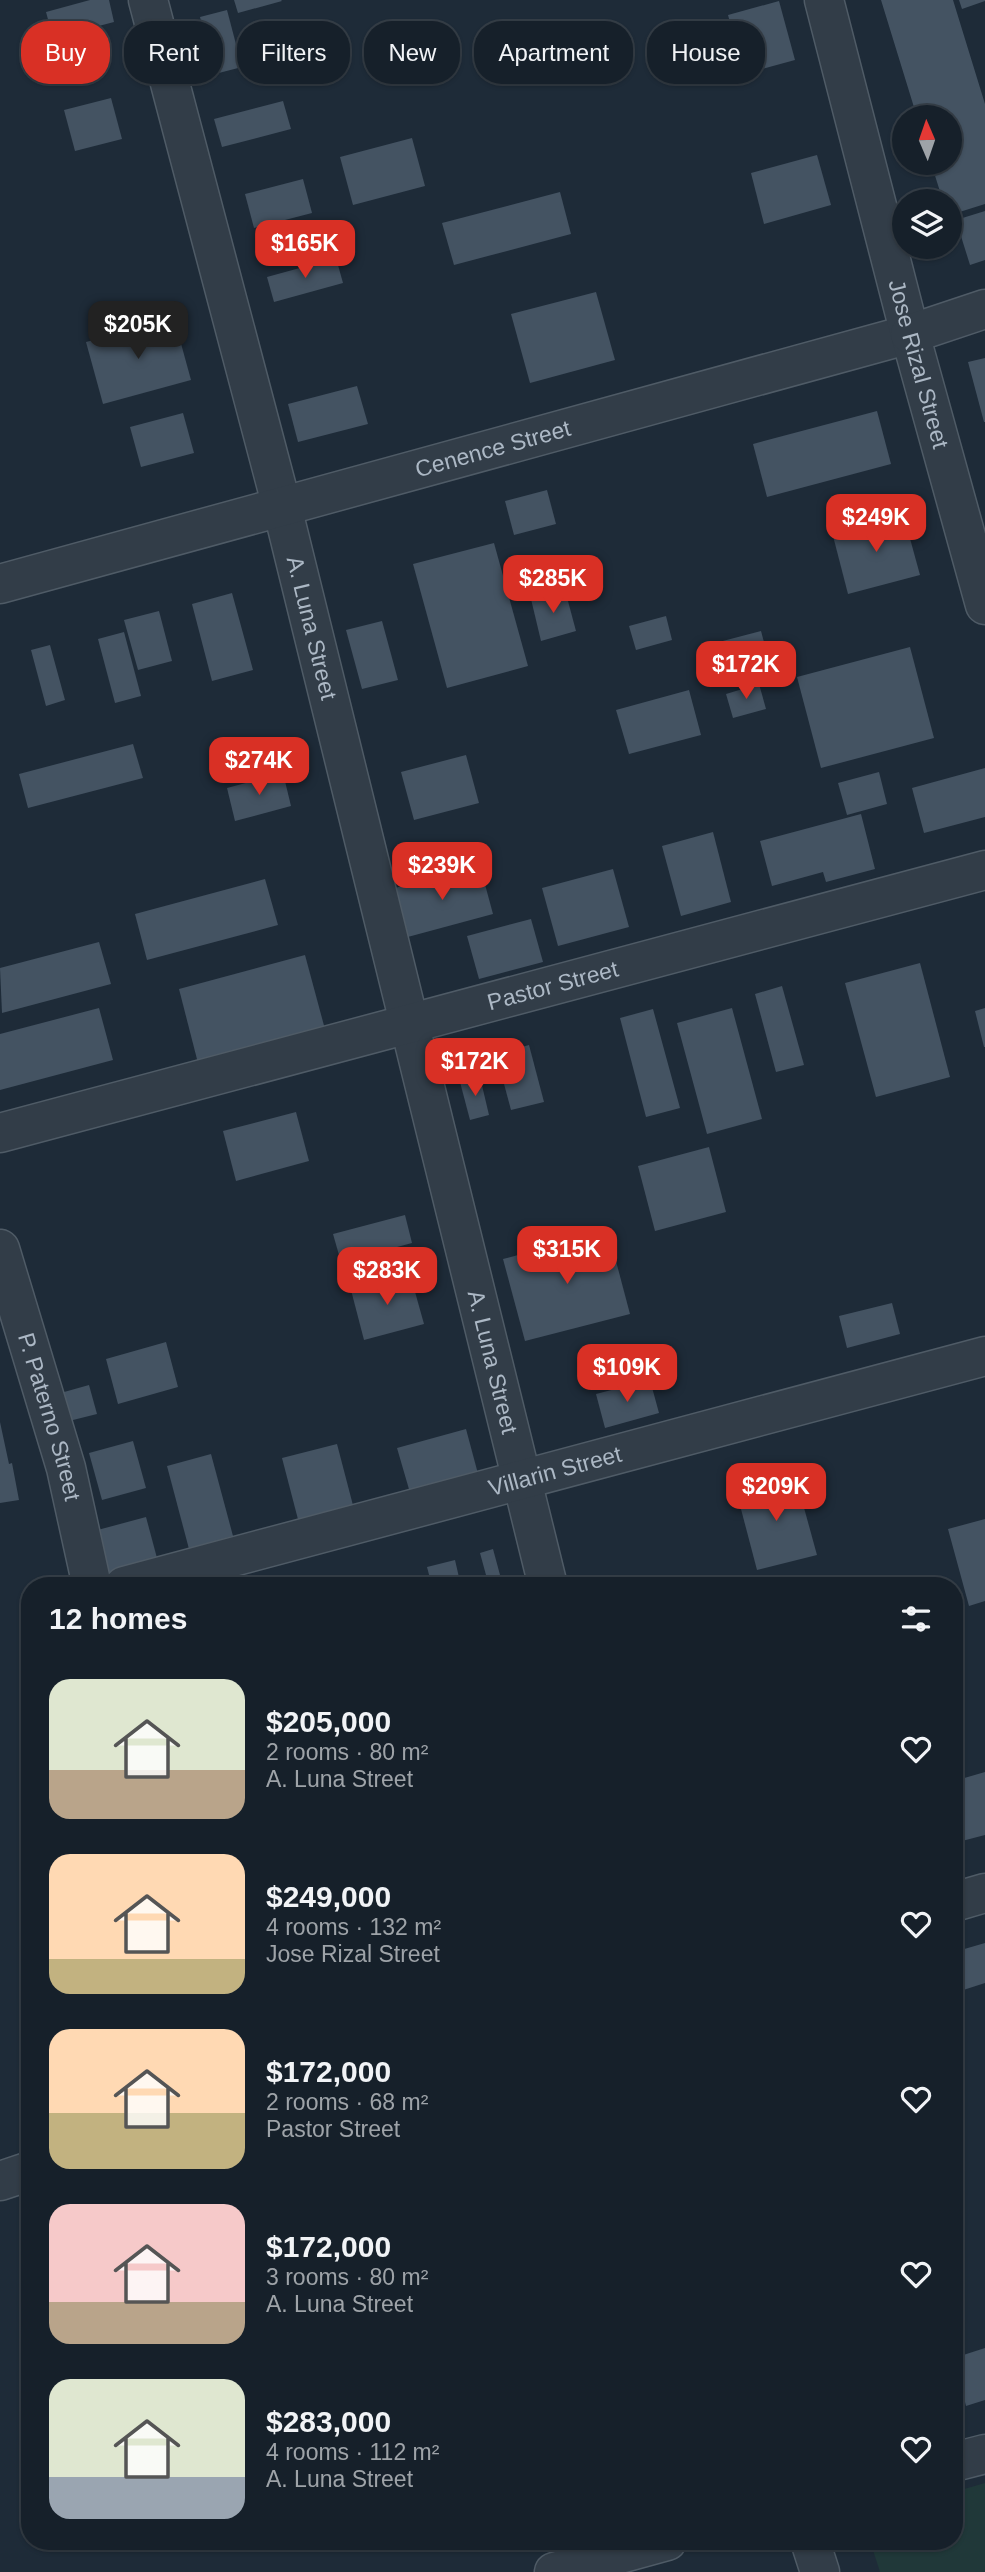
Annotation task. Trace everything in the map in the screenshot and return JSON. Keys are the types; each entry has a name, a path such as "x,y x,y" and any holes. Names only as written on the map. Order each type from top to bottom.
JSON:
{"street":[{"name":"A. Luna Street","path":"148,0 282,507 546,1577"},
{"name":"Jose Rizal Street","path":"824,0 910,334 985,605"},
{"name":"Cenence Street","path":"0,584 910,334 985,309"},
{"name":"Pastor Street","path":"0,1133 985,870"},
{"name":"P. Paterno Street","path":"0,1249 66,1468 90,1577"},
{"name":"Villarin Street","path":"157,1577 985,1356"},
{"path":"963,1899 985,1893"},
{"path":"0,2181 21,2174"},
{"path":"963,2460 985,2454"},
{"path":"554,2572 634,2550"},
{"path":"813,2550 820,2572"}],"green space":[{"path":"985,2483 985,2572 880,2572 873,2550 963,2550 963,2489"}],"building":[{"path":"90,0 109,0 114,22 48,21 46,12"},
{"path":"234,0 281,0 282,1 238,13"},
{"path":"881,0 953,0 985,104 985,204 962,211 962,189 939,189 935,175 962,175 962,105 913,105"},
{"path":"959,0 985,0 985,1 962,9"},
{"path":"779,1 795,60 765,68 765,21 730,21 728,15"},
{"path":"227,10 237,48 237,68 223,72 223,21 201,21 200,17"},
{"path":"111,98 122,139 75,151 64,110"},
{"path":"283,101 291,129 222,147 214,119"},
{"path":"412,138 425,186 353,205 340,157"},
{"path":"817,155 831,205 764,224 751,173"},
{"path":"303,179 312,213 254,228 245,194"},
{"path":"560,192 571,234 454,265 442,223"},
{"path":"985,211 985,260 970,265 962,239 962,218"},
{"path":"336,258 343,283 274,302 267,277"},
{"path":"596,292 615,360 530,383 511,314"},
{"path":"174,318 191,380 103,404 86,342"},
{"path":"985,358 985,422 984,422 968,362"},
{"path":"357,386 368,424 298,442 288,404"},
{"path":"877,411 891,464 767,497 753,444"},
{"path":"183,413 194,453 141,467 130,427"},
{"path":"547,490 556,524 514,535 505,501"},
{"path":"903,513 920,575 848,594 832,532"},
{"path":"494,543 528,666 447,688 413,564"},
{"path":"565,590 576,631 541,641 531,599"},
{"path":"232,593 253,670 212,681 192,604"},
{"path":"159,611 172,661 138,670 124,620"},
{"path":"666,616 672,640 636,650 629,626"},
{"path":"382,621 398,680 362,689 346,630"},
{"path":"761,631 768,657 726,668 719,642"},
{"path":"124,632 141,696 115,703 98,639"},
{"path":"50,645 65,700 46,706 31,650"},
{"path":"910,647 934,738 821,768 797,677"},
{"path":"759,684 766,709 733,718 726,694"},
{"path":"689,690 701,735 629,754 616,710"},
{"path":"133,744 143,778 28,808 19,774"},
{"path":"466,755 479,803 414,820 401,772"},
{"path":"985,768 985,817 924,833 912,788"},
{"path":"879,772 887,804 847,815 838,783"},
{"path":"283,773 291,806 235,821 227,788"},
{"path":"861,814 875,869 826,882 823,872 772,886 760,841"},
{"path":"713,832 731,902 681,916 662,846"},
{"path":"480,866 493,914 404,938 391,889"},
{"path":"613,869 629,927 558,946 542,888"},
{"path":"265,879 278,925 147,960 135,914"},
{"path":"531,919 543,962 479,979 467,936"},
{"path":"99,942 111,984 2,1013 0,968"},
{"path":"305,955 326,1033 199,1067 179,989"},
{"path":"920,963 950,1077 876,1097 845,983"},
{"path":"782,986 804,1065 776,1072 755,994"},
{"path":"99,1008 113,1060 0,1090 0,1034"},
{"path":"732,1008 762,1119 707,1134 677,1023"},
{"path":"985,1008 985,1047 984,1047 975,1011"},
{"path":"653,1009 680,1108 646,1117 620,1018"},
{"path":"529,1045 544,1102 511,1110 496,1054"},
{"path":"480,1077 489,1115 470,1120 460,1082"},
{"path":"296,1112 309,1161 236,1181 223,1131"},
{"path":"709,1147 726,1212 655,1231 638,1166"},
{"path":"405,1215 412,1243 341,1262 333,1234"},
{"path":"608,1231 630,1314 525,1341 503,1259"},
{"path":"410,1274 424,1324 364,1340 351,1290"},
{"path":"892,1303 900,1334 847,1348 839,1316"},
{"path":"166,1342 178,1387 118,1404 106,1359"},
{"path":"650,1380 659,1413 605,1428 596,1394"},
{"path":"89,1385 97,1414 65,1422 57,1394"},
{"path":"0,1422 19,1500 0,1503"},
{"path":"466,1429 481,1485 413,1503 397,1448"},
{"path":"133,1441 146,1488 102,1500 89,1453"},
{"path":"337,1444 355,1513 300,1527 282,1458"},
{"path":"211,1454 233,1536 189,1549 167,1466"},
{"path":"795,1475 817,1555 757,1570 736,1490"},
{"path":"146,1517 161,1573 146,1577 109,1577 94,1531"},
{"path":"985,1519 985,1601 969,1606 948,1529"},
{"path":"493,1549 501,1577 487,1577 480,1553"},
{"path":"455,1560 459,1577 430,1577 427,1567"},
{"path":"985,1772 985,1835 963,1841 963,1778"},
{"path":"985,1943 985,1983 963,1990 963,1949"},
{"path":"985,2348 985,2400 966,2406 963,2394 963,2355"}]}
